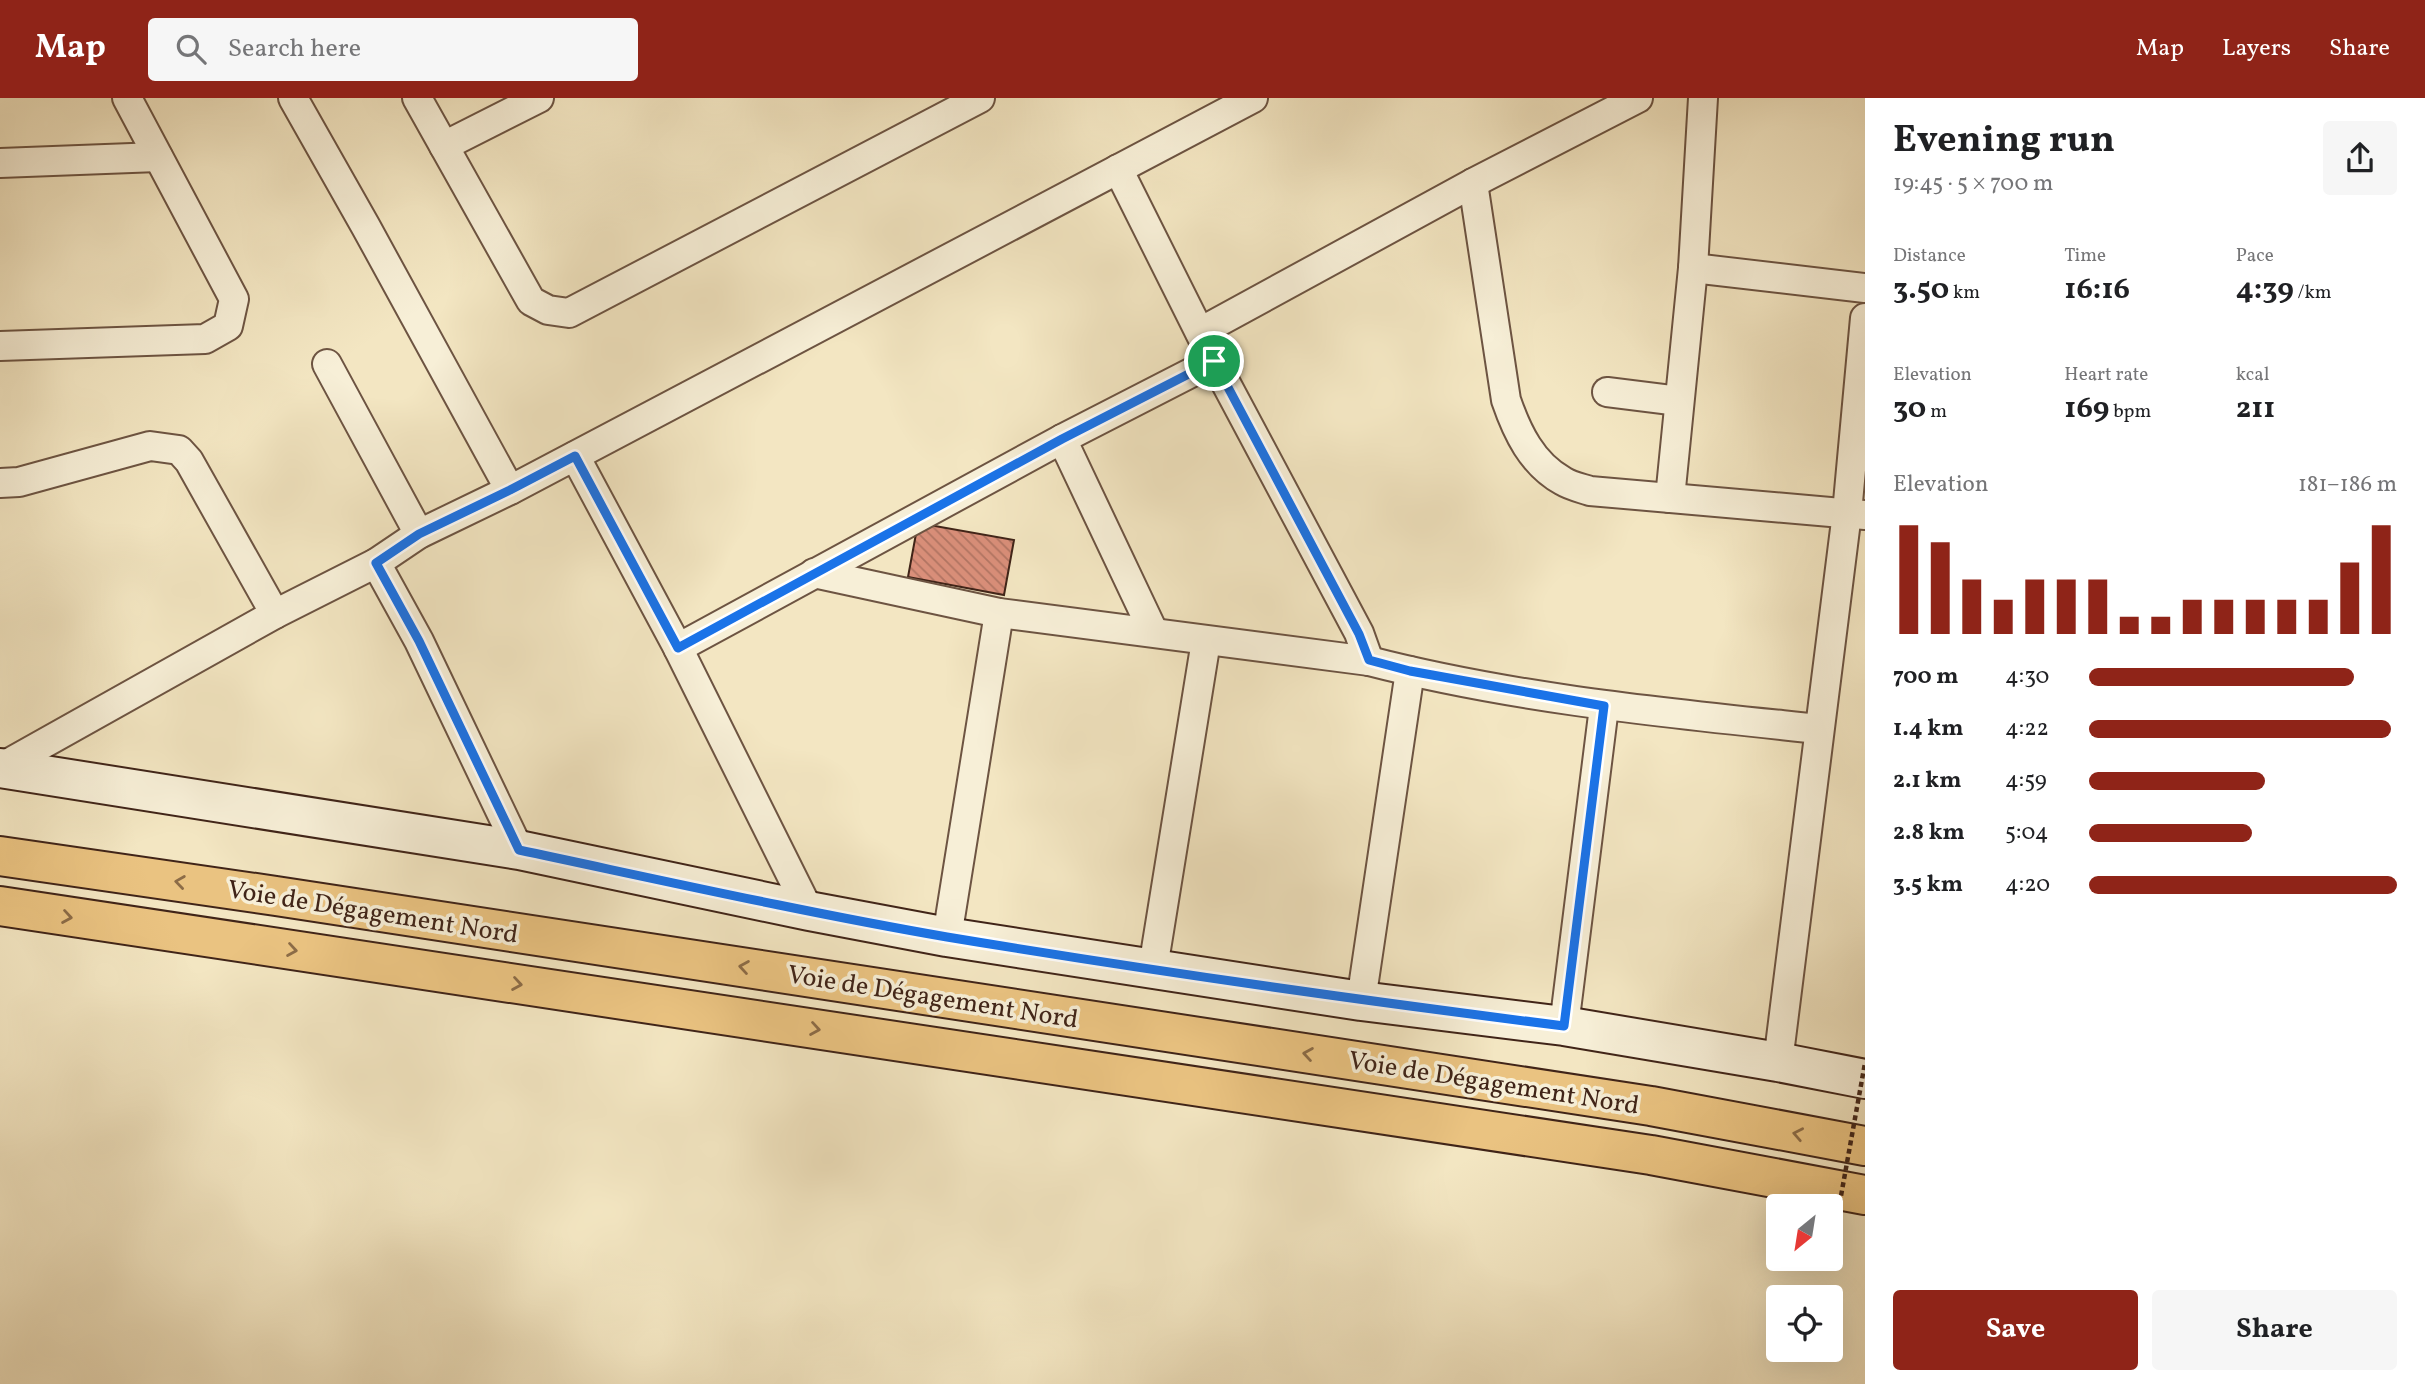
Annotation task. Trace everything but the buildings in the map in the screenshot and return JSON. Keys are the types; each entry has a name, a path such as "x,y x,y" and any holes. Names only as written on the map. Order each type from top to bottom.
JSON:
{"highway":[{"name":"Voie de Dégagement Nord","path":"0,856 1651,1106 1865,1146"},
{"name":"Voie de Dégagement Nord","path":"0,906 1651,1155 1865,1195"}],"main road":[{"path":"0,768 519,850 947,937 1361,1001 1564,1026 1865,1079"}],"street":[{"path":"0,346 205,339 228,326 234,299 127,98"},
{"path":"293,98 510,490"},
{"path":"417,98 531,302 548,310 569,313 980,98"},
{"path":"444,146 539,98"},
{"path":"0,768 275,614 376,563 419,534 510,490 1253,98"},
{"path":"1200,332 1474,183 1638,98"},
{"path":"1670,498 1693,268 1703,98"},
{"path":"0,163 158,157"},
{"path":"1118,169 1214,361 1359,634 1369,660"},
{"path":"1474,183 1506,400 1518,433 1537,459 1563,482 1590,491 1856,514"},
{"path":"1693,268 1865,288"},
{"path":"1778,1062 1819,729 1856,514 1865,318"},
{"path":"678,648 1062,439 1214,361"},
{"path":"327,364 419,534"},
{"path":"1607,392 1679,401"},
{"path":"1062,439 1153,631"},
{"path":"6,486 150,446 179,450 190,461 275,614"},
{"path":"575,456 678,648 809,911"},
{"path":"376,563 419,641 519,850"},
{"path":"814,573 999,613 1369,660 1410,671 1604,706 1819,729"},
{"path":"947,937 999,613"},
{"path":"1153,968 1206,641"},
{"path":"1361,1001 1410,671"},
{"path":"1564,1026 1604,706"}],"path":[{"path":"1840,1194 1865,1063"}],"route":[{"path":"1214,361 1359,634 1369,660 1410,671 1604,706 1564,1026 1361,1001 947,937 519,850 419,641 376,563 419,534 575,456 678,648 1062,439 1214,361"}]}
